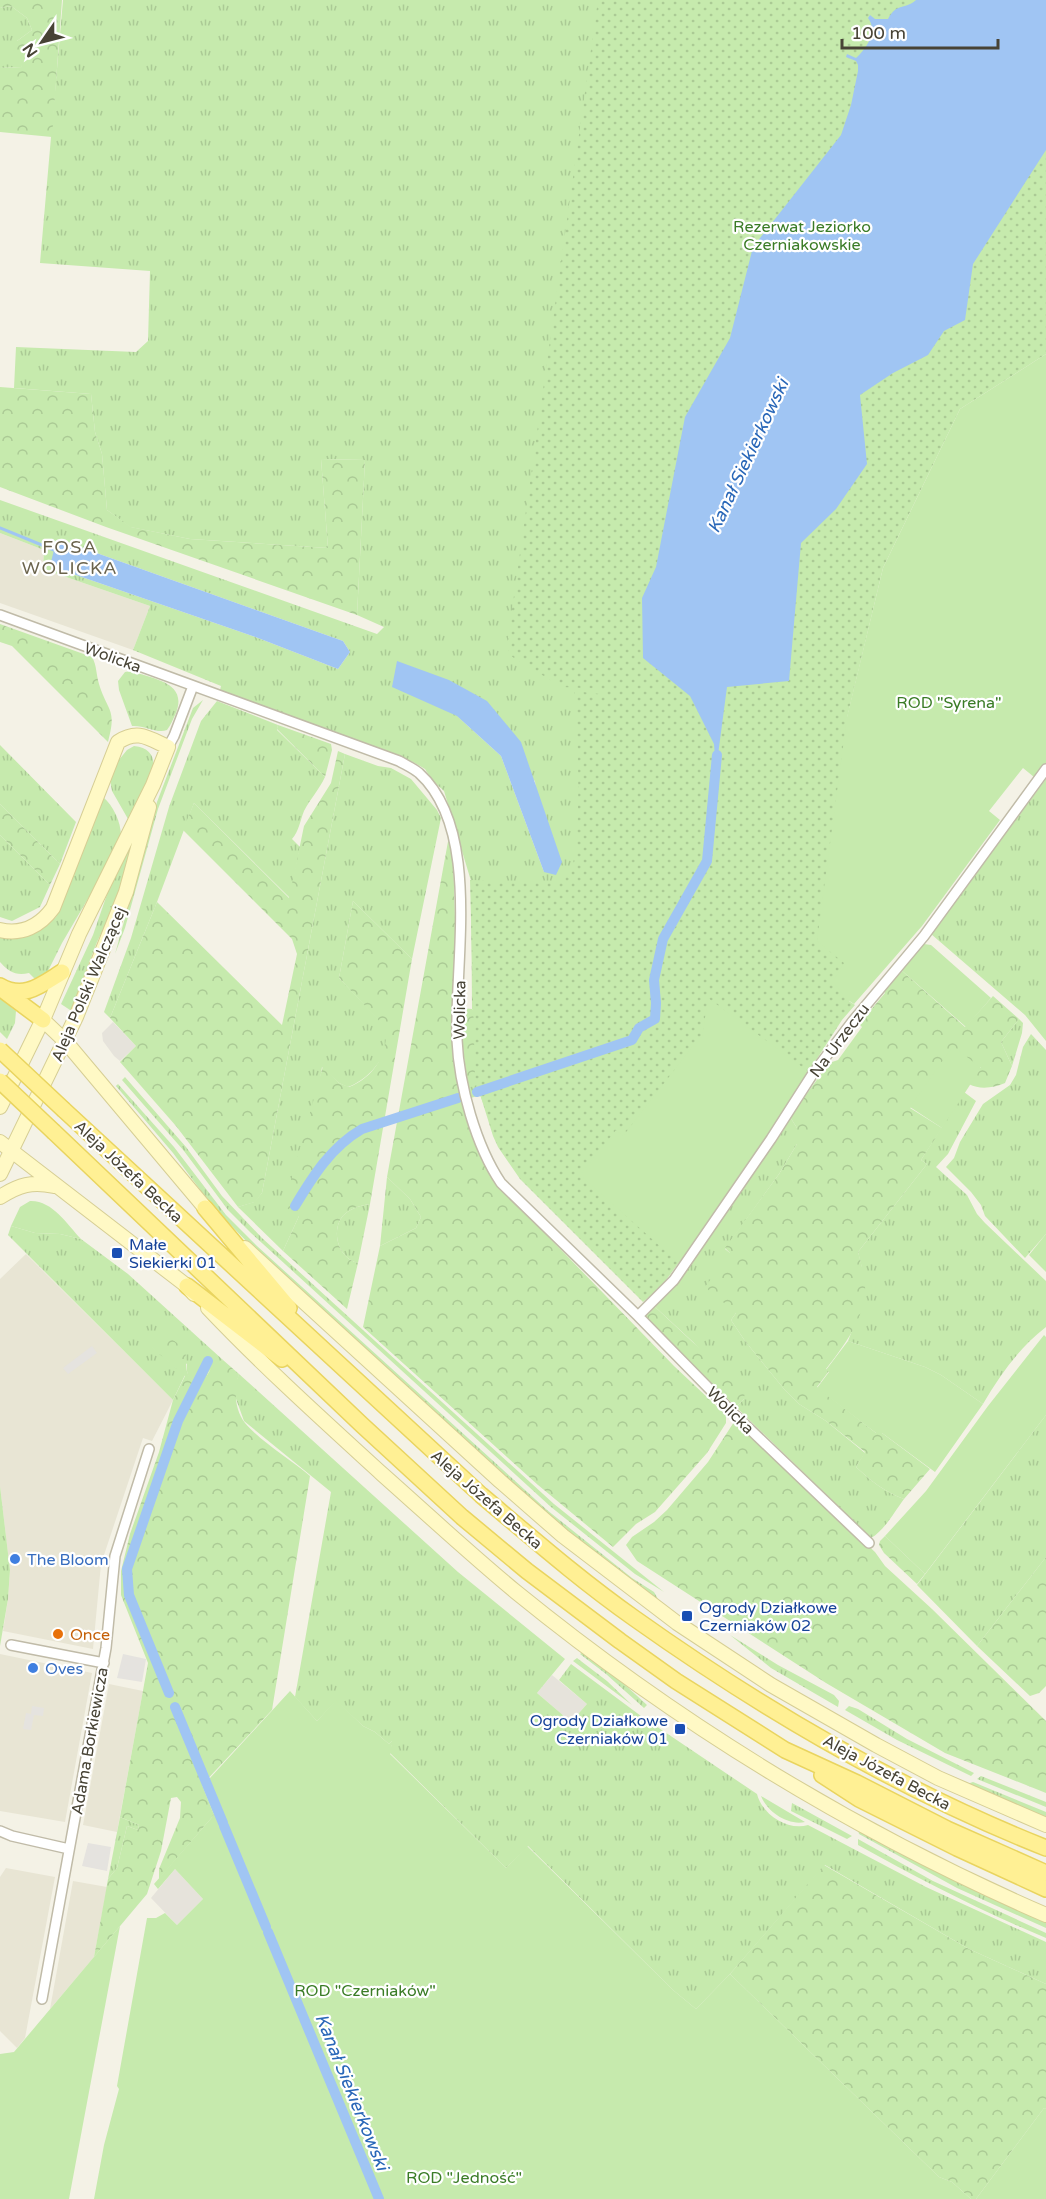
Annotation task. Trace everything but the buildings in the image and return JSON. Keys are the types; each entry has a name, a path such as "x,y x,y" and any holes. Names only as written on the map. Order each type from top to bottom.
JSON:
{"main road":[{"path":"0,930 21,931 31,928 44,920 53,908 118,742 128,736 138,734 168,747"},
{"name":"Aleja Polski Walczącej","path":"0,1107 43,1020 62,972 110,869 153,785 168,747"},
{"name":"Aleja Polski Walczącej","path":"0,1174 6,1147 65,1041 126,892 146,824 153,785"},
{"path":"0,987 18,993 30,991 62,972"},
{"path":"0,987 43,1020"},
{"name":"Aleja Józefa Becka","path":"43,1020 65,1041 205,1208 254,1256 563,1536 677,1623 771,1685 939,1778 1046,1825"},
{"name":"Aleja Józefa Becka","path":"0,1050 481,1495 547,1551 632,1617 766,1706 866,1763 930,1796 1046,1848"},
{"name":"Aleja Józefa Becka","path":"0,1081 324,1389 462,1517 527,1571 676,1681 785,1750 857,1783 947,1829 1046,1872"},
{"path":"6,1147 324,1389"},
{"path":"0,1197 26,1184 43,1183 56,1186"},
{"path":"205,1208 327,1354"},
{"path":"187,1286 279,1380 442,1528 515,1591 616,1669 681,1716 795,1788 921,1856 1046,1915"},
{"path":"785,1750 851,1795 1046,1889"},
{"path":"1015,1876 1046,1894"}],"street":[{"name":"Wolicka","path":"0,615 399,761 417,770 440,799 457,844 460,954 457,1041 469,1106 482,1146 493,1170 501,1183 638,1316 734,1414 869,1543"},
{"name":"Aleja Polski Walczącej","path":"168,747 193,686"},
{"name":"Na Urzeczu","path":"638,1316 674,1280 812,1075 852,1022 924,936 1046,769"},
{"name":"Adama Borkiewicza","path":"42,1999 104,1663 115,1556 149,1449"},
{"path":"11,1645 104,1663"},
{"path":"0,1831 12,1836 69,1849"},
{"path":"0,1838 12,1836"}],"shaded area":[{"path":"0,533 44,550 43,569 150,606 133,650 0,603"},
{"path":"113,1022 136,1046 120,1061 103,1041 102,1033"},
{"path":"26,1254 173,1400 152,1441 143,1438 101,1564 93,1649 3,1631 10,1570 0,1486 0,1279"},
{"path":"92,1346 97,1353 68,1374 63,1368"},
{"path":"0,1654 92,1673 65,1822 0,1811"},
{"path":"123,1654 146,1659 142,1682 117,1678"},
{"path":"552,1675 587,1704 571,1722 537,1693"},
{"path":"109,1684 143,1691 117,1832 83,1825"},
{"path":"32,1706 44,1708 43,1716 34,1715 31,1730 23,1729 26,1713 31,1714"},
{"path":"88,1843 111,1847 107,1871 82,1866"},
{"path":"6,1868 55,1877 25,2038 17,2048 0,2031 0,1877"},
{"path":"175,1869 203,1899 177,1925 151,1898"},
{"path":"73,1881 107,1887 94,1957 50,2009"}],"green space":[{"path":"0,0 62,0 52,137 0,132 0,68 22,67 15,55 17,41 32,30 27,18 11,6 0,8"},
{"path":"63,0 874,0 612,931 487,1113 480,1095 471,1098 468,1088 475,1068 475,1055 491,1022 472,1009 471,881 444,791 432,780 425,769 413,762 220,690 221,686 133,650 150,606 43,569 44,550 0,533 0,500 377,634 384,627 357,615 365,460 321,459 328,548 190,539 130,527 107,510 102,454 95,432 91,394 14,388 16,347 136,352 148,341 150,271 40,263","holes":["63,541 343,641 350,652 338,669 258,638 50,566","457,716 535,781 544,872 501,756"]},
{"name":"Rezerwat Jeziorko Czerniakowskie","path":"598,0 1046,0 1046,354 960,409 883,568 847,718 845,963 849,1001 855,1005 842,1020 739,1180 661,1287 643,1302 520,1179 493,1136 475,1078 470,880 553,883 564,879 569,874 573,862 578,816 578,756 574,691 600,694 604,689 562,687 510,655 507,645"},
{"path":"11,6 27,18 32,30 17,41 22,67 0,68 0,8"},
{"name":"ROD \"Syrena\"","path":"1046,354 1046,763 1034,777 1023,768 989,811 1000,820 922,926 854,1004 845,998 833,981 844,963 817,941 847,717 883,568 960,409"},
{"path":"0,387 91,394 95,432 102,454 107,510 131,527 190,539 328,548 321,459 365,460 357,615 106,527 0,487"},
{"path":"0,624 92,657 111,716 108,742 12,646 0,642"},
{"path":"131,671 166,683 177,694 176,713 167,730 159,731 132,726 118,681 125,672"},
{"path":"203,700 192,719 158,809 125,928 115,954 157,802 193,708"},
{"path":"217,701 278,725 277,730 325,777 304,811 292,839 300,847 290,898 194,803 110,1018 104,1012 131,938 169,807 201,721"},
{"path":"278,725 331,744 332,750 325,777 277,729"},
{"path":"0,745 76,822 60,864 0,804"},
{"path":"134,746 146,750 152,757 154,766 148,790 133,821 128,819 112,791 110,780 118,761 127,750"},
{"path":"338,751 345,754 262,1193 255,1202 238,1207 176,1126 120,1062 136,1046 110,1018 157,902 282,1025 297,954 292,939 183,830 194,803 289,898 304,826 331,783"},
{"path":"345,754 378,766 391,768 411,779 441,818 412,959 353,901 339,978 387,1028 387,1043 382,1057 373,1070 348,1087 339,1083 322,1067 299,1216 283,1251 238,1207 254,1202 262,1193"},
{"path":"1046,779 1046,1041 1025,1015 931,934"},
{"path":"103,797 118,818 121,831 120,844 62,943 45,977 36,980 29,973 20,974 10,971 0,962 0,936 16,938 31,935 56,917"},
{"path":"0,804 60,864 50,885 0,835"},
{"path":"138,828 115,905 97,942 70,1010 61,1004 93,935 114,874"},
{"path":"0,835 50,885 40,907 12,921 0,917"},
{"path":"449,836 453,853 456,950 452,1035 461,1093 469,1125 503,1190 674,1366 726,1415 726,1423 707,1453 655,1512 636,1524 613,1547 538,1485 363,1327 380,1246 416,1228 421,1217 410,1199 387,1177"},
{"path":"353,901 412,959 370,1204 349,1211 340,1220 338,1226 337,1240 342,1252 346,1257 358,1263 347,1309 283,1251 299,1216 284,1206 323,1066 339,1083 349,1087 358,1083 372,1071 385,1047 386,1028 339,978"},
{"path":"924,944 931,945 991,998 966,1027 900,969"},
{"path":"900,969 965,1027 993,996 1019,1019 1001,1042 1012,1066 1005,1083 987,1088 969,1084 981,1067 910,1108 942,1128 921,1160 927,1164 858,1252 865,1285 862,1308 853,1330 826,1369 829,1371 817,1387 876,1433 882,1433 930,1469 904,1499 878,1486 856,1467 865,1452 826,1421 799,1404 784,1389 731,1320 736,1313 705,1287 730,1253 725,1248 779,1174 797,1144 797,1128 790,1117 829,1063 838,1060 862,1027 859,1024 885,993 883,990"},
{"path":"0,998 16,1011 15,1023 7,1039 0,1032"},
{"path":"708,998 809,1072 770,1134 680,1264 580,1175 616,1130 623,1136 693,1046 695,1047 702,1037"},
{"path":"462,1008 472,1009 491,1022 475,1056 477,1085 468,1088 463,1049"},
{"path":"1019,1019 1023,1023 1022,1033 1012,1066 1001,1042"},
{"path":"1031,1034 1046,1050 1046,1234 1025,1258 985,1216 981,1205 971,1192 946,1167 954,1158 960,1142 983,1104 1010,1085 1016,1075 1023,1047"},
{"path":"953,1046 981,1068 942,1128 910,1107"},
{"path":"125,1077 186,1147 222,1196 262,1238 554,1504 664,1592 635,1574 551,1507 251,1233 228,1210 184,1151 122,1080"},
{"path":"118,1084 174,1147 226,1215 257,1246 547,1510 632,1578 654,1592 658,1599 641,1590 532,1502 259,1254 212,1206 173,1153 116,1086"},
{"path":"964,1092 976,1101 948,1154 936,1167 967,1195 977,1214 985,1223 1046,1281 1046,1327 1011,1362 983,1404 941,1375 925,1367 848,1341 861,1308 862,1268 858,1252 927,1164 921,1160"},
{"path":"790,1117 797,1128 797,1144 779,1174 725,1249 730,1253 736,1313 731,1320 745,1341 799,1404 826,1421 865,1453 856,1467 878,1486 904,1499 885,1526 871,1538 736,1407 744,1399 693,1342 653,1305 690,1266"},
{"path":"387,1177 410,1199 421,1217 416,1228 380,1246"},
{"path":"30,1201 45,1204 52,1209 81,1239 60,1234 35,1233 11,1226 20,1207"},
{"path":"370,1204 358,1263 346,1257 342,1252 337,1240 338,1226 340,1220 349,1211"},
{"path":"11,1226 35,1233 60,1234 81,1239 128,1274 223,1360 209,1371 205,1380 199,1384 189,1377 187,1364 151,1346 185,1375 173,1400 8,1235"},
{"path":"1046,1234 1046,1272 1029,1255"},
{"path":"653,1305 745,1391 744,1399 736,1407 643,1316"},
{"path":"1044,1335 1046,1337 1046,1415 925,1574 885,1536 926,1491 988,1406"},
{"path":"163,1336 182,1348 187,1372 199,1384 215,1362 223,1360 239,1374 236,1399 245,1423 310,1476 272,1710 202,1785 214,1815 159,1879 159,1869 180,1818 181,1802 177,1797 171,1798 161,1851 147,1894 94,1957 108,1879 117,1868 127,1826 138,1830 139,1825 120,1817 148,1663 121,1595 121,1571 130,1534 159,1452 173,1400 185,1376 150,1346"},
{"path":"848,1341 925,1367 941,1375 983,1404 935,1472 882,1433 876,1433 817,1388 829,1372 826,1370"},
{"path":"239,1374 458,1572 565,1659 537,1693 571,1722 587,1704 559,1680 571,1664 641,1716 757,1794 764,1808 777,1819 792,1826 808,1825 926,1887 1046,1942 1046,1984 969,1949 825,1865 730,1974 696,2009 673,1990 528,1846 506,1868 390,1753 392,1741 389,1744 375,1732 363,1726 336,1701 317,1721 295,1697 331,1492 244,1421 235,1396 235,1385"},
{"path":"1046,1415 1046,1557 977,1646 917,1585"},
{"path":"734,1422 875,1552 885,1566 1046,1721 1046,1793 945,1753 826,1683 637,1561 626,1545 632,1537 667,1510 708,1462"},
{"path":"0,1486 10,1570 8,1599 0,1646"},
{"path":"885,1536 925,1574 917,1584 884,1553 879,1545"},
{"path":"1046,1557 1046,1686 1039,1693 1030,1696 977,1646"},
{"path":"730,1635 778,1665 834,1695 839,1701 838,1707 771,1668"},
{"path":"583,1652 611,1672 647,1705 644,1708 580,1654"},
{"path":"577,1658 607,1681 632,1705 573,1661"},
{"name":"ROD \"Czerniaków\"","path":"290,1691 317,1721 336,1700 363,1726 375,1732 389,1744 392,1741 394,1743 391,1746 394,1748 390,1754 506,1868 527,1846 673,1990 696,2009 730,1974 939,2177 952,2182 971,2199 94,2199 104,2145 119,2089 117,2086 147,1918 156,1918 165,1913 177,1925 203,1899 175,1869 158,1889 154,1884 214,1815 202,1785"},
{"path":"849,1706 974,1773 971,1776 897,1740 845,1710"},
{"path":"981,1776 1046,1802 1046,1807 977,1779"},
{"path":"973,1782 1046,1812 1046,1819 967,1784"},
{"path":"761,1796 805,1822 792,1822 779,1817 768,1807"},
{"path":"792,1803 852,1836 847,1839 791,1811"},
{"path":"120,1817 139,1825 138,1830 127,1826 117,1868 108,1879"},
{"path":"858,1829 1046,1920 1046,1928 957,1888 859,1834"},
{"path":"858,1839 933,1881 1046,1933 1046,1938 974,1906 904,1870 858,1845"},
{"path":"824,1865 969,1949 1046,1984 1046,2109 1044,2108 976,2199 971,2199 952,2182 939,2177 730,1974"},
{"path":"120,1926 69,2199 0,2199 0,2054 14,2052"},
{"path":"1044,2108 1046,2109 1046,2199 976,2199"}],"water":[{"path":"916,0 1046,0 1046,150 973,264 965,320 944,331 928,355 893,373 860,395 867,464 836,509 801,543 789,681 727,687 716,770 714,744 690,696 643,658 642,598 656,567 685,417 730,338 753,247 841,135 851,105 858,71 856,61 846,57 847,54 856,58 870,39 872,28 868,18 870,15 875,19 888,19 895,10"},
{"path":"63,541 343,641 350,652 338,669 258,638 50,566 54,550"},
{"path":"397,661 449,680 487,701 521,742 562,862 556,875 544,872 501,756 457,716 392,687"}],"waterway":[{"path":"0,528 54,550"},
{"name":"Kanał Siekierkowski","path":"477,1092 632,1040 639,1028 655,1019 654,980 663,939 707,861 717,755"},
{"name":"Kanał Siekierkowski","path":"295,1206 324,1163 351,1136 362,1129 458,1098"},
{"name":"Kanał Siekierkowski","path":"169,1693 129,1595 127,1569 178,1421 208,1361"},
{"name":"Kanał Siekierkowski","path":"175,1707 223,1823"},
{"name":"Kanał Siekierkowski","path":"224,1826 266,1927"},
{"name":"Kanał Siekierkowski","path":"268,1932 379,2199"}],"place":[{"name":"Małe Siekierki 01","path":"117,1253"},
{"name":"The Bloom","path":"15,1559"},
{"name":"Ogrody Działkowe Czerniaków 02","path":"687,1616"},
{"name":"Once","path":"58,1634"},
{"name":"Oves","path":"33,1668"},
{"name":"Ogrody Działkowe Czerniaków 01","path":"680,1729"}],"district":[{"name":"FOSA WOLICKA","path":"70,557"}],"park label":[{"name":"ROD \"Jedność\"","path":"464,2177"}]}
